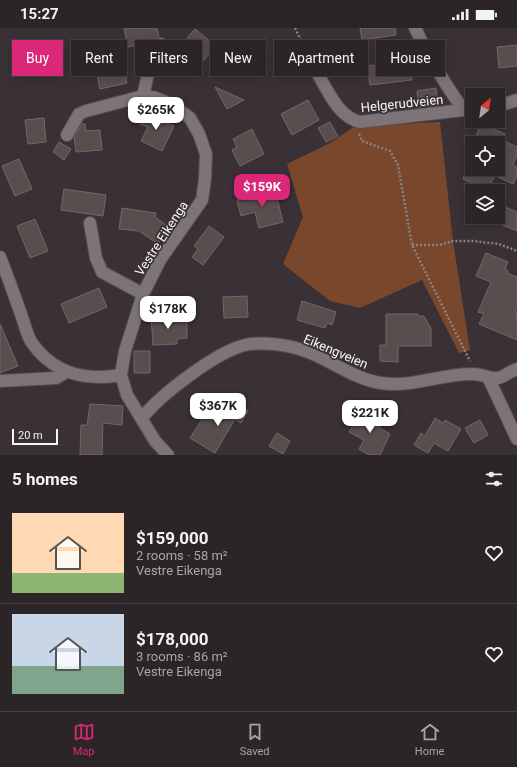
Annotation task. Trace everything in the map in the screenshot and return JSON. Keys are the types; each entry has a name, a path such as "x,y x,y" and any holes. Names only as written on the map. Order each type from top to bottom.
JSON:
{"street":[{"name":"Helgerudveien","path":"415,28 444,82 465,106"},
{"path":"143,96 148,76"},
{"name":"Helgerudveien","path":"319,76 336,104 352,120 360,122 465,109"},
{"name":"Vestre Eikenga","path":"67,135 79,114 86,110 143,96 171,104 190,118 203,144 206,154 204,189 198,206 160,260 143,294 125,351 121,375 127,395 156,441 168,455"},
{"path":"505,104 517,100"},
{"path":"90,223 96,258 102,272 143,294"},
{"path":"0,257 31,342 47,359 66,372 89,377 121,375"},
{"name":"Eikengveien","path":"142,418 149,409 184,380 224,354 245,345 257,343 280,345 307,352 355,374 381,383 408,383 441,376 473,373 498,378 517,369"},
{"path":"0,381 56,378 66,372"},
{"path":"488,377 517,439"}],"path":[{"path":"295,28 301,40"},
{"path":"352,120 362,141 390,151 398,165 412,245 469,359 473,373"},
{"path":"412,245 439,245 453,241 473,241 499,244 517,251"}],"shaded area":[{"path":"440,122 453,241 470,350 459,353 422,280 360,308 330,301 283,264 303,217 287,164 330,143 355,126"}],"building":[{"path":"124,28 157,28 159,37 155,40 135,40 135,45 128,47"},
{"path":"360,28 395,28 396,35 362,40"},
{"path":"195,29 210,41 210,53 203,61 202,40 190,40 187,38"},
{"path":"517,45 517,66 499,68 497,47"},
{"path":"376,65 376,76 411,76 412,80 370,85 368,66"},
{"path":"97,76 126,76 127,83 100,89"},
{"path":"215,87 244,100 227,109"},
{"path":"436,88 438,105 419,107 417,91"},
{"path":"308,100 319,120 292,135 281,114"},
{"path":"145,112 174,126 162,151 141,141 148,127 140,124"},
{"path":"44,118 46,142 28,144 25,120"},
{"path":"330,122 338,136 326,142 318,128"},
{"path":"82,124 85,124 86,131 100,130 102,150 76,152 74,137"},
{"path":"479,128 491,128 505,134 504,136 476,136"},
{"path":"252,129 264,154 240,166 232,150 237,147 233,139"},
{"path":"505,141 517,147 517,155 513,165 517,167 517,176 513,184 498,177 505,176"},
{"path":"59,142 71,149 64,160 53,152"},
{"path":"19,159 32,189 15,196 2,166"},
{"path":"465,174 465,176 495,176 491,184 474,184 463,179"},
{"path":"64,189 106,195 103,216 61,210"},
{"path":"275,190 283,222 259,228 255,212 241,216 237,200"},
{"path":"505,207 517,212 517,231 500,224 505,224"},
{"path":"122,208 156,213 155,217 169,227 158,244 139,231 119,229"},
{"path":"35,219 48,251 30,258 17,226"},
{"path":"209,226 224,237 203,265 192,257 198,249 194,246"},
{"path":"486,253 508,262 505,269 508,271 507,273 517,277 517,308 515,312 517,313 517,340 479,324 484,314 478,312 491,282 476,276"},
{"path":"99,288 107,307 69,323 61,304"},
{"path":"247,296 248,317 224,318 223,297"},
{"path":"302,301 336,312 332,325 327,323 325,328 297,320"},
{"path":"386,314 418,314 418,316 424,316 431,328 431,346 398,346 398,362 380,361 380,345 386,345"},
{"path":"165,315 165,319 187,318 187,338 177,339 177,344 153,345 151,316"},
{"path":"0,324 18,366 0,373"},
{"path":"134,351 150,351 150,373 134,373"},
{"path":"230,401 248,411 241,423 235,419 215,453 190,438 205,415 218,422"},
{"path":"90,404 123,406 122,425 103,423 102,455 80,455 81,425 87,425"},
{"path":"363,409 375,417 372,423 390,434 380,455 369,455 359,449 364,440 349,432"},
{"path":"435,418 443,423 445,420 461,429 448,451 434,443 428,453 414,445 421,433 425,436"},
{"path":"480,420 488,435 474,443 465,428"},
{"path":"277,433 290,441 283,454 269,446"}]}
